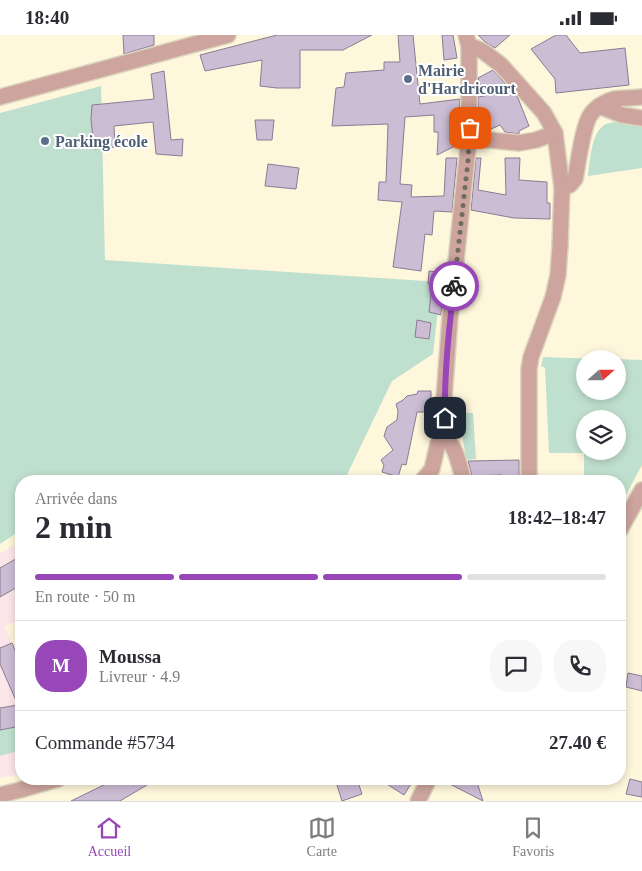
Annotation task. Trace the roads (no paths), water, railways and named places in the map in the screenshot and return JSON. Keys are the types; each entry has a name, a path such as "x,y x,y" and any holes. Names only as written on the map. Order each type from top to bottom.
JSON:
{"street":[{"path":"0,97 228,35"},
{"path":"467,41 501,65 544,113 555,133 562,188 558,275 553,297 533,350 529,369 529,475"},
{"path":"462,475 452,444 445,438 444,398 450,318 470,138 467,41"},
{"path":"562,188 573,182 590,115 599,106 614,99 642,97"},
{"path":"599,106 622,115 642,118"},
{"path":"470,138 519,143 536,140 555,133"},
{"path":"427,475 432,469 438,443 445,438"},
{"path":"626,519 642,490"},
{"path":"0,795 37,785"},
{"path":"418,801 426,785"}],"place":[{"name":"Mairie d'Hardricourt","path":"408,79"},
{"name":"Parking école","path":"45,141"}]}
